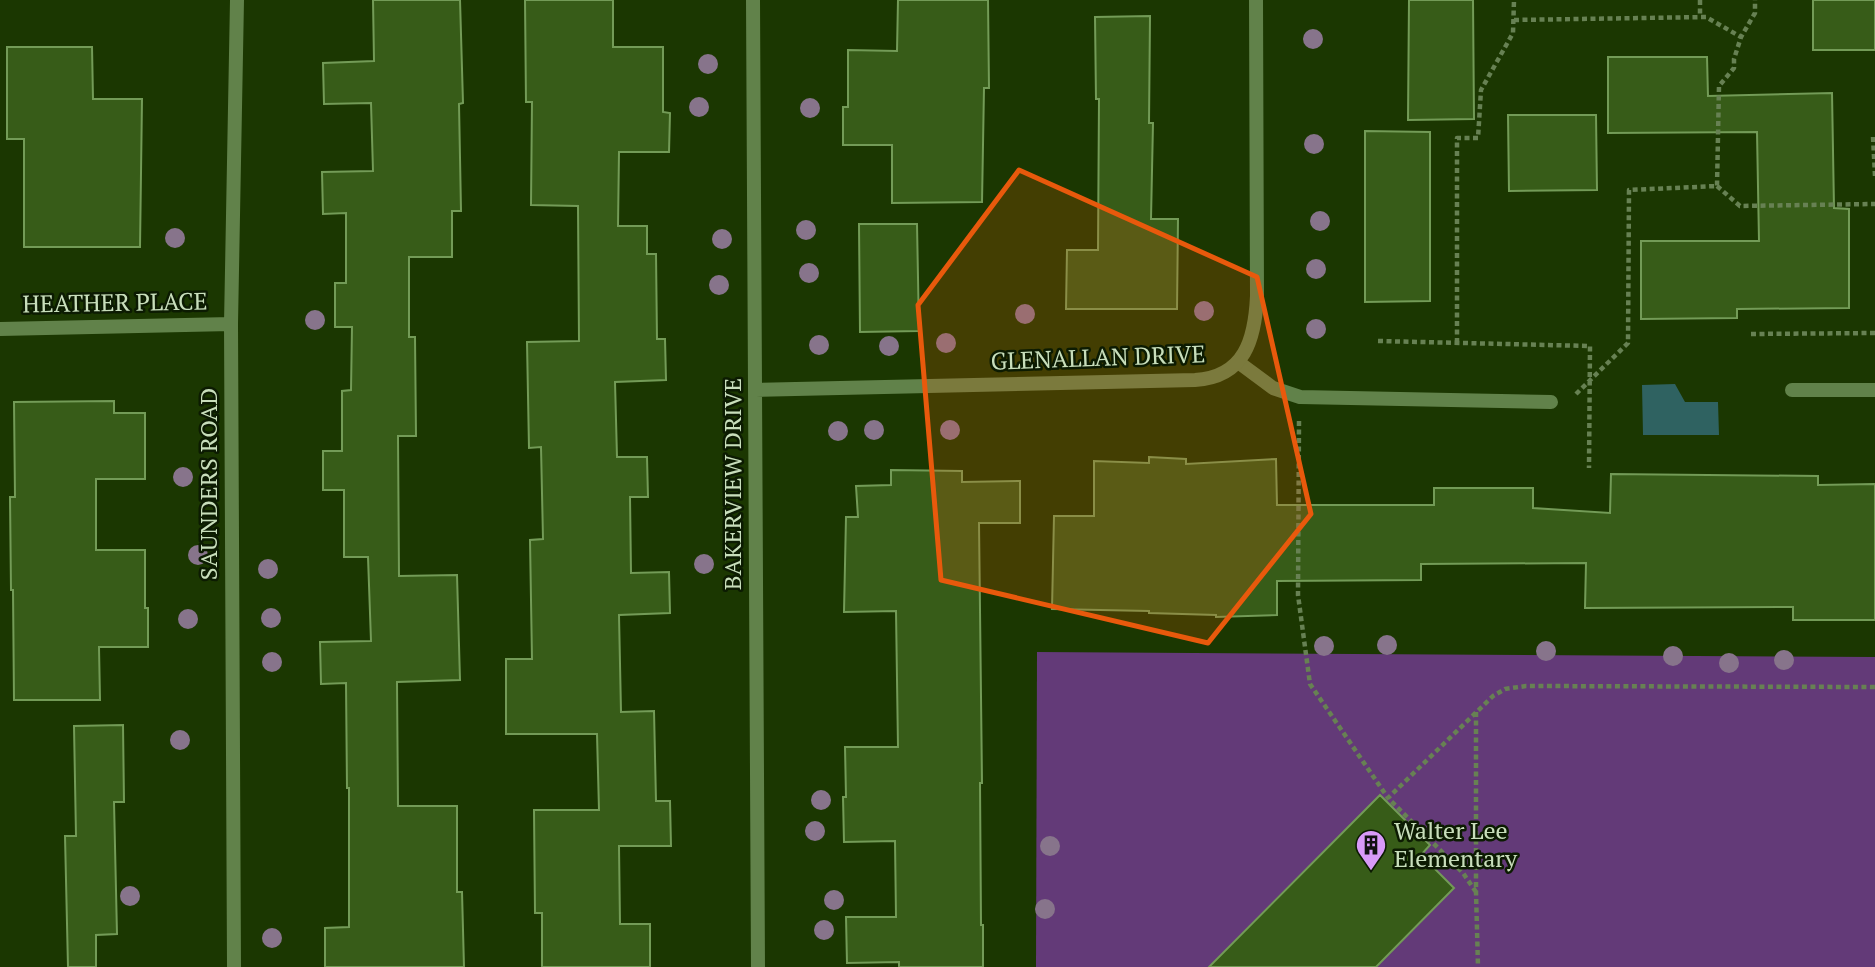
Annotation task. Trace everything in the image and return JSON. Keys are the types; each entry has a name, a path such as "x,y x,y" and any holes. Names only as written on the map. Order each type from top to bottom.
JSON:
{"street":[{"name":"SAUNDERS ROAD","path":"234,967 231,324 237,0"},
{"name":"BAKERVIEW DRIVE","path":"752,0 758,967"},
{"name":"GLENALLAN DRIVE","path":"756,390 1206,380 1231,369 1250,342 1256,319 1256,0"},
{"name":"HEATHER PLACE","path":"0,329 231,324"},
{"path":"1238,362 1273,388 1300,397 1551,402"},
{"path":"1792,390 1875,390"}],"path":[{"path":"1457,343 1457,138 1478,138 1481,90 1513,33 1514,0"},
{"path":"1700,0 1700,18"},
{"path":"1717,186 1719,86 1734,68 1741,37 1755,13 1755,0"},
{"path":"1514,20 1706,17 1741,37"},
{"path":"1873,137 1875,176"},
{"path":"1551,402 1572,399 1628,343 1629,190 1717,186 1740,205 1875,204"},
{"path":"1751,334 1875,332"},
{"path":"1378,341 1590,346 1588,468"},
{"path":"1300,397 1298,595 1310,684 1388,798 1463,873 1476,892"},
{"path":"1388,798 1493,696 1505,689 1527,686 1875,687"},
{"path":"1476,712 1478,967"}],"highlighted area":[{"path":"1019,170 1257,277 1311,514 1208,643 941,580 918,305"}],"shaded area":[{"path":"1037,652 1875,657 1875,967 1036,967"}],"water":[{"path":"1675,384 1685,402 1718,402 1719,435 1643,435 1642,385"}],"building":[{"path":"373,0 460,0 463,103 459,104 461,211 452,211 452,257 409,257 409,337 415,337 416,436 398,436 399,576 457,575 460,680 397,682 398,806 457,806 457,892 462,892 464,967 325,967 325,928 349,927 349,788 346,683 321,684 320,642 371,641 368,557 344,557 344,490 323,490 323,451 342,451 342,391 351,390 352,327 335,327 335,283 346,283 346,213 323,214 322,172 373,171 371,103 324,104 323,63 374,61"},
{"path":"525,0 613,0 613,47 663,47 663,112 670,113 669,152 619,152 618,226 647,226 647,254 656,254 657,339 665,339 666,380 615,382 617,457 647,457 648,497 630,497 631,573 669,572 670,613 619,615 621,712 654,711 656,801 670,801 671,846 619,846 620,924 650,924 650,967 542,967 542,913 535,913 534,810 599,810 597,734 506,734 506,659 532,659 530,540 543,539 541,447 529,448 527,342 579,341 578,206 531,205 532,102 526,102"},
{"path":"898,0 988,0 989,88 984,88 982,202 892,203 892,145 843,145 843,107 848,107 848,50 897,51"},
{"path":"1409,0 1473,0 1474,119 1408,120"},
{"path":"1813,0 1875,0 1875,50 1813,50"},
{"path":"1150,16 1149,123 1153,123 1151,219 1178,219 1177,309 1066,309 1067,250 1098,250 1099,99 1096,99 1095,17"},
{"path":"7,47 92,47 93,99 142,99 140,247 24,247 24,139 7,139"},
{"path":"1608,57 1707,57 1708,96 1832,93 1834,208 1849,209 1849,308 1737,309 1737,318 1641,319 1641,241 1759,241 1757,132 1608,133"},
{"path":"1508,115 1596,115 1597,190 1509,191"},
{"path":"1365,131 1430,132 1430,301 1365,302"},
{"path":"859,224 917,224 919,331 860,332"},
{"path":"114,401 114,413 145,413 145,479 96,479 96,550 145,550 148,647 99,647 100,700 14,700 10,497 15,497 14,402"},
{"path":"1149,457 1186,459 1186,464 1276,459 1277,505 1434,505 1434,488 1533,488 1533,508 1610,513 1611,474 1818,476 1818,485 1875,484 1875,620 1793,620 1793,607 1585,608 1586,563 1421,564 1421,580 1277,581 1277,615 1216,617 1149,611 1052,609 1054,516 1094,516 1094,461 1149,463"},
{"path":"891,470 962,471 962,482 1020,481 1020,523 979,523 983,967 899,967 899,962 847,963 846,917 896,917 895,841 844,842 843,797 846,797 845,747 898,747 896,611 844,612 846,517 858,517 856,486 891,485"},
{"path":"123,725 124,802 114,802 117,934 96,935 96,967 68,967 65,836 76,836 74,726"},
{"name":"Walter Lee Elementary","path":"1380,795 1430,845 1421,855 1454,888 1376,967 1209,967"}],"place":[{"name":"Walter Lee Elementary","path":"1371,872"}]}
